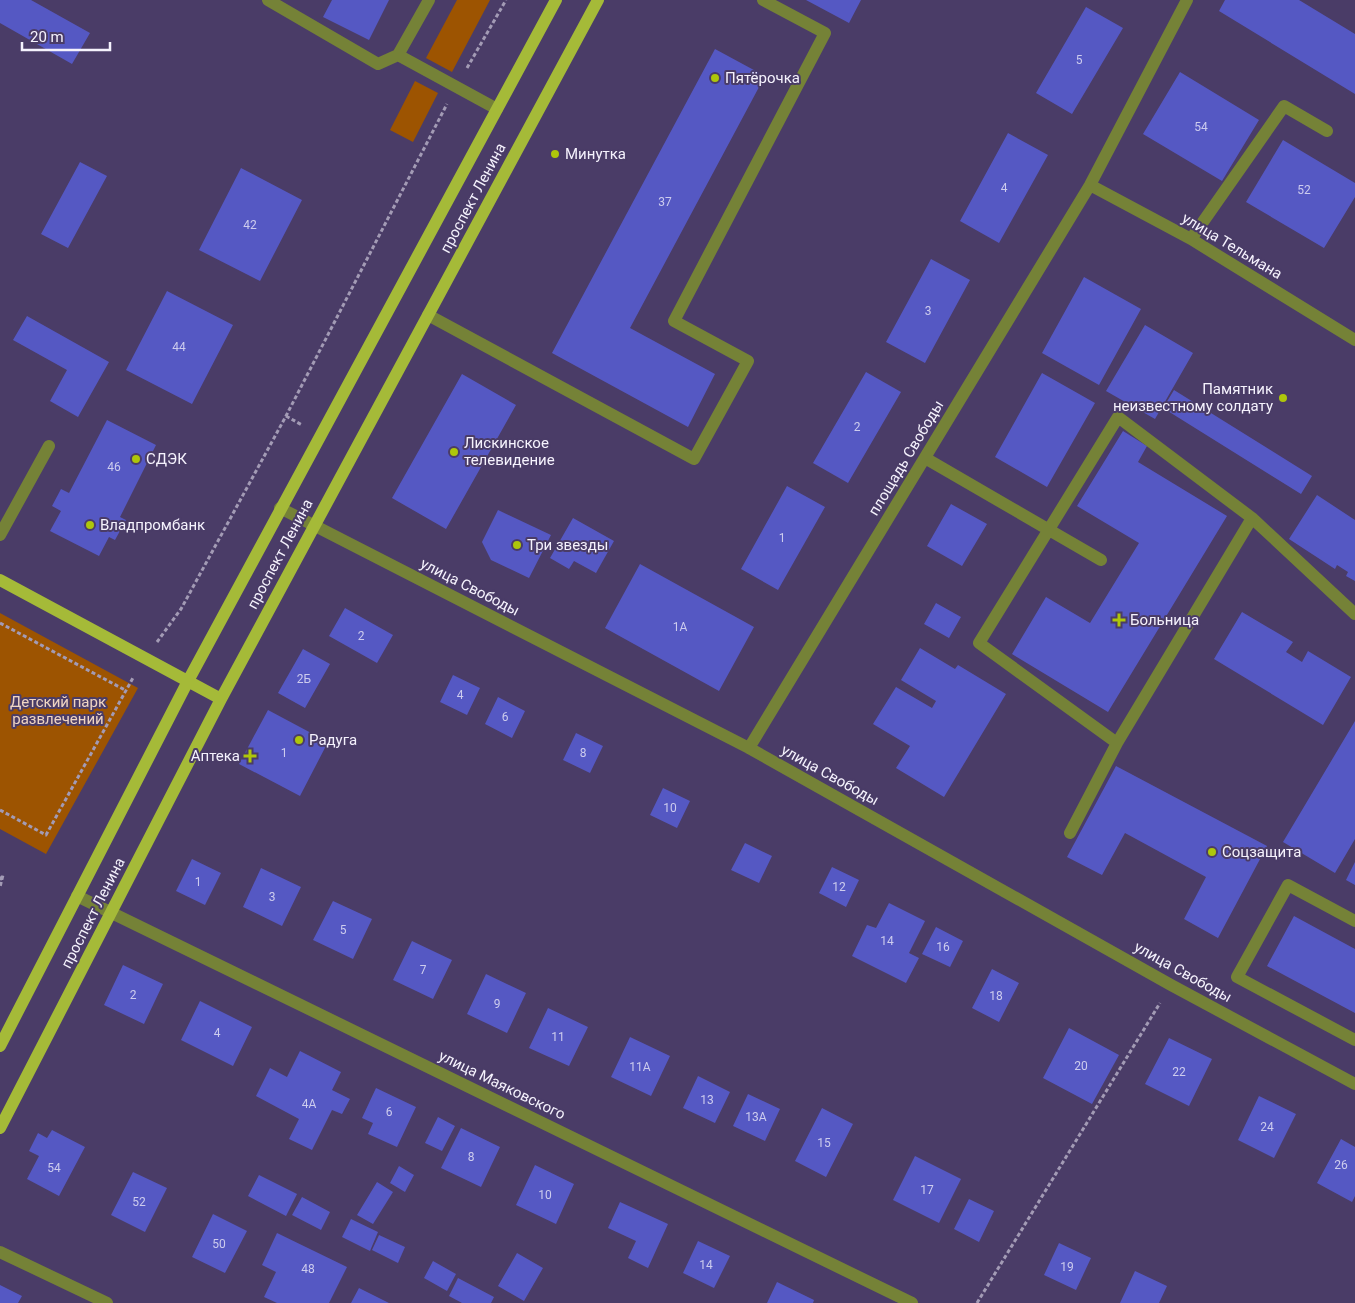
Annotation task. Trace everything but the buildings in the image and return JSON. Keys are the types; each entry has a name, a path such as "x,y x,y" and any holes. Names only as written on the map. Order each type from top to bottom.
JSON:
{"main road":[{"name":"проспект Ленина","path":"0,1046 188,681 556,0"},
{"name":"проспект Ленина","path":"0,1128 221,699 598,0"},
{"path":"0,580 221,699"}],"street":[{"path":"268,0 378,64 398,55 429,0"},
{"path":"428,315 694,459 748,361 674,321 825,33 763,0"},
{"name":"площадь Свободы","path":"749,748 1090,185 1187,0"},
{"path":"398,55 497,109"},
{"path":"1191,239 1284,106 1327,131"},
{"name":"улица Тельмана","path":"1090,185 1191,239 1355,340"},
{"path":"1117,744 980,643 1118,417 1252,518 1355,614"},
{"path":"0,535 49,446"},
{"path":"924,458 1101,560"},
{"name":"улица Свободы","path":"280,508 749,748 1171,985 1355,1084"},
{"path":"1070,833 1117,744 1252,518"},
{"path":"1355,921 1288,885 1237,977 1355,1040"},
{"name":"улица Маяковского","path":"78,896 912,1303"},
{"path":"0,1252 107,1303"}],"path":[{"path":"0,810 46,835 144,658 181,609 286,416 456,88 506,0"},
{"path":"0,623 125,690"},
{"path":"0,880 3,875 0,887"},
{"path":"977,1303 1171,985"}],"green space":[{"path":"457,0 490,0 452,72 426,58"},
{"path":"415,81 438,93 413,142 390,130"},
{"name":"Детский парк развлечений","path":"0,613 138,688 46,854 0,829"}],"place":[{"name":"Пятёрочка","path":"715,78"},
{"name":"Минутка","path":"555,154"},
{"name":"Памятник неизвестному солдату","path":"1283,398"},
{"name":"Лискинское телевидение","path":"454,452"},
{"name":"СДЭК","path":"136,459"},
{"name":"Владпромбанк","path":"90,525"},
{"name":"Три звезды","path":"517,545"},
{"name":"Больница","path":"1119,620"},
{"name":"Радуга","path":"299,740"},
{"name":"Аптека","path":"250,756"},
{"name":"Соцзащита","path":"1212,852"}]}
